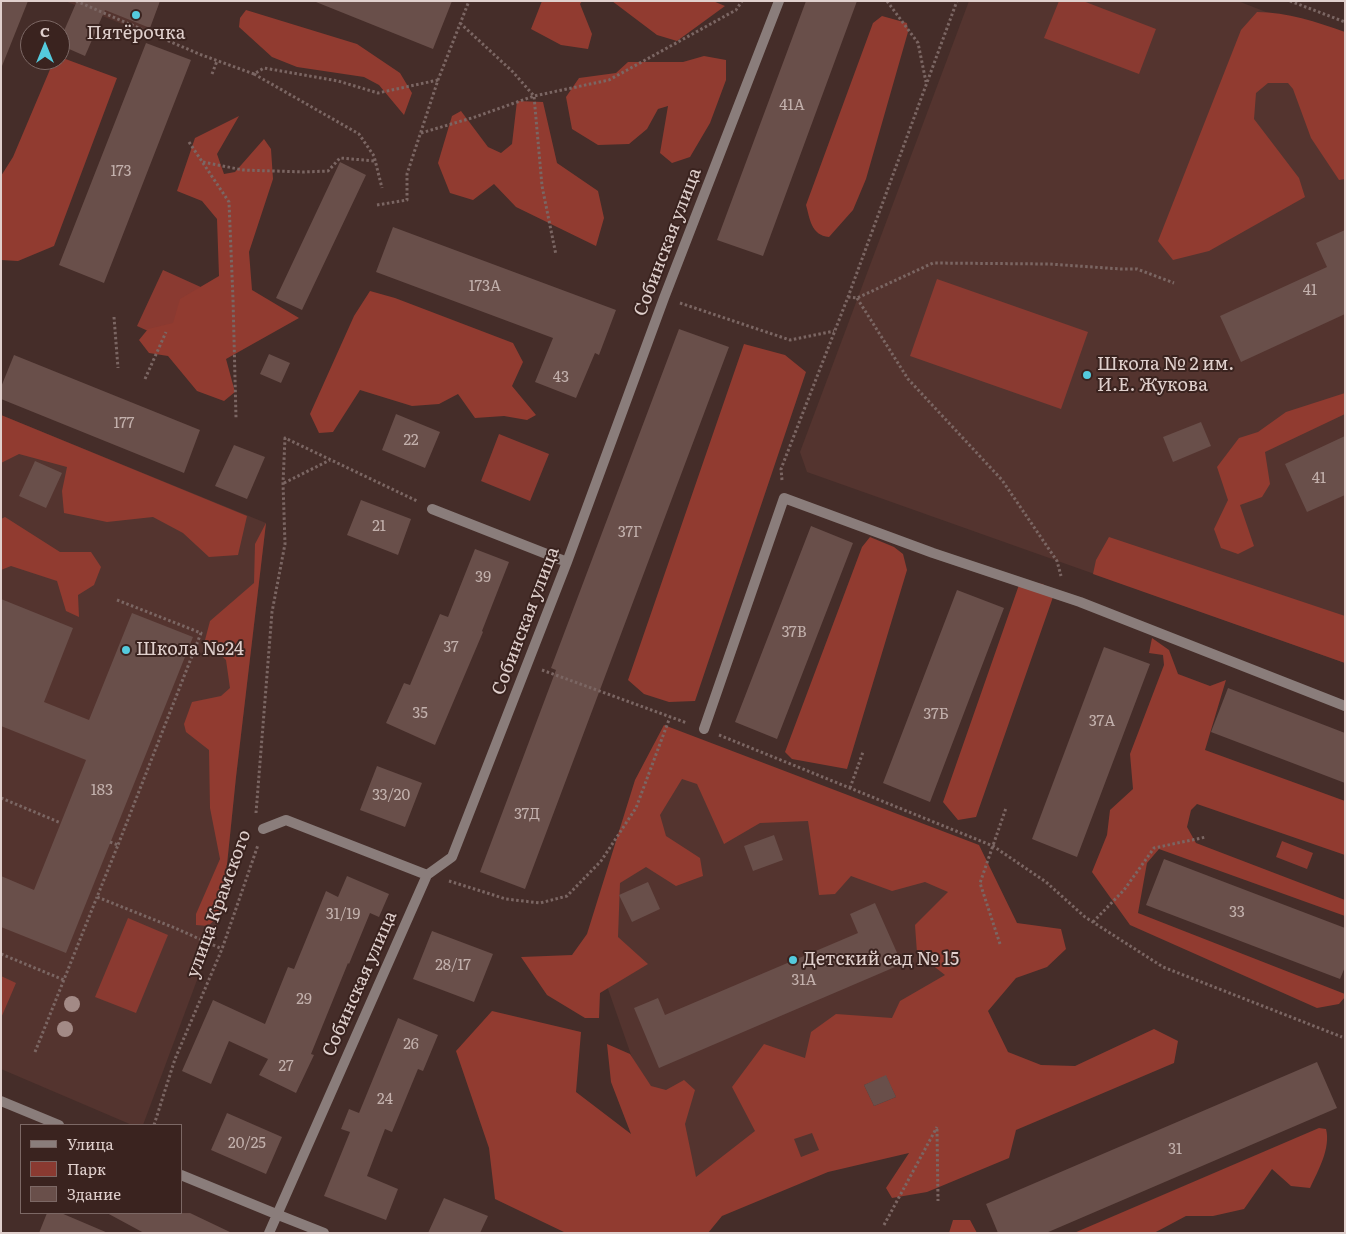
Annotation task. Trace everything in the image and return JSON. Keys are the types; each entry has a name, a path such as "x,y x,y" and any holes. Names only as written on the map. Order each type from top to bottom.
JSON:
{"street":[{"name":"Собинская улица","path":"269,1233 427,875 452,857 567,562 664,298 779,1"},
{"path":"704,729 784,498 933,553 1066,597 1345,706"},
{"path":"432,509 567,562"},
{"name":"улица Крамского","path":"263,829 286,820 427,875"},
{"path":"1,1101 57,1124"},
{"path":"182,1175 324,1233"}],"path":[{"path":"76,1 217,61 254,74 359,134 374,156 382,188"},
{"path":"377,205 407,200 407,174 438,80 469,1"},
{"path":"420,133 475,117 534,96 609,80 736,10 742,1"},
{"path":"887,1 918,43 926,83"},
{"path":"784,498 782,469 848,297 957,1"},
{"path":"1290,1 1345,22"},
{"path":"460,23 513,72 534,96 542,186 556,255"},
{"path":"212,74 217,61"},
{"path":"254,74 264,68 338,81 378,92 438,80"},
{"path":"189,142 229,202 236,418"},
{"path":"202,162 243,170 304,172 328,171 340,158 375,161"},
{"path":"848,297 857,298 934,263 1050,264 1137,269 1174,282"},
{"path":"664,298 790,340 835,331"},
{"path":"857,298 908,379 1002,480 1057,561 1066,597"},
{"path":"114,317 118,368"},
{"path":"145,379 166,332"},
{"path":"263,829 255,812 272,612 285,544 283,483 285,438 432,509"},
{"path":"283,483 330,460"},
{"path":"35,1052 201,633 116,600"},
{"path":"527,664 704,729 993,846 1046,882 1085,917 1163,967 1342,1037"},
{"path":"427,875 506,899 540,903 567,896 601,861 636,808 670,717"},
{"path":"850,788 863,752"},
{"path":"1,798 61,823"},
{"path":"1000,944 980,883 1006,808"},
{"name":"улица Крамского","path":"154,1124 175,1059 222,949 263,829"},
{"path":"1093,922 1124,890 1154,848 1206,837"},
{"path":"110,842 118,845"},
{"path":"97,897 222,949"},
{"path":"1,954 64,980"},
{"path":"884,1225 937,1127 938,1201"}],"shaded area":[{"name":"Пятёрочка","path":"65,1 160,1 147,34"},
{"path":"542,1 582,1 580,4 592,34 588,49 561,45 531,29"},
{"path":"612,1 713,1 725,6 677,41 657,35"},
{"name":"Школа № 2 им. И.Е. Жукова","path":"969,1 1238,1 1345,43 1345,663 807,472 800,452"},
{"path":"246,10 357,44 400,73 412,93 404,115 379,85 364,77 297,67 272,57 239,27 240,18"},
{"path":"1257,12 1268,12 1313,21 1345,32 1345,179 1339,180 1311,138 1293,89 1288,83 1268,83 1256,93 1254,119 1299,178 1305,197 1209,251 1173,260 1158,241 1241,30"},
{"path":"882,16 907,23 908,32 866,179 853,210 829,237 823,236 812,225 806,205 873,23"},
{"path":"704,56 726,60 726,80 710,123 690,157 672,163 660,153 668,106 658,109 647,129 629,144 598,145 572,129 566,97 579,78 616,73 628,62 683,62"},
{"path":"70,61 117,78 54,246 18,261 1,260 1,176 13,157 50,70 70,70"},
{"path":"517,101 543,102 557,163 598,191 604,218 596,246 516,207 494,184 473,200 450,193 438,163 452,116 461,111 488,147 501,153 512,144"},
{"path":"239,116 217,154 224,174 235,172 264,139 271,149 273,179 249,252 252,290 299,318 226,359 235,392 224,401 197,391 168,356 149,353 139,340 148,329 173,323 180,299 219,276 217,219 202,201 177,191 195,138"},
{"path":"370,291 395,298 513,343 523,362 512,386 536,415 527,420 504,416 475,418 458,394 439,404 412,406 360,390 333,432 319,433 310,414 354,316"},
{"path":"744,344 785,355 806,372 695,701 669,702 644,694 628,680"},
{"path":"1345,393 1345,414 1265,452 1270,484 1262,497 1240,505 1254,546 1238,554 1221,548 1214,529 1228,500 1217,467 1239,438 1258,432 1286,412"},
{"name":"Школа №24","path":"1,415 266,523 222,913 143,1124 130,1124 1,1069"},
{"path":"1,415 247,516 238,555 209,557 183,533 153,517 107,522 64,513 62,491 67,467 19,454 1,463"},
{"path":"5,517 60,552 91,552 101,567 94,585 78,595 79,617 66,611 57,581 11,566 1,570 1,519"},
{"path":"266,523 222,913 208,926 196,925 196,914 220,859 210,808 209,750 186,732 184,724 192,702 221,696 230,688 226,660 205,640 210,621 254,583 255,544"},
{"path":"870,537 894,547 903,554 907,570 847,769 792,759 785,752 862,547"},
{"path":"1109,537 1345,616 1345,663 1093,574 1096,560"},
{"path":"1020,582 1043,584 1053,597 976,817 958,820 943,802"},
{"path":"1152,638 1169,650 1178,674 1210,686 1226,680 1205,750 1345,801 1345,855 1197,804 1191,810 1187,827 1196,843 1345,900 1345,916 1159,849 1147,863 1138,913 1345,994 1345,997 1339,1004 1317,1008 1130,925 1092,872 1107,835 1110,810 1133,789 1130,754 1164,665 1163,655 1149,653"},
{"path":"664,725 979,845 1017,923 1061,929 1066,949 1047,967 1016,978 988,1011 1008,1052 1041,1065 1075,1066 1154,1029 1178,1041 1174,1063 1016,1130 1009,1158 927,1192 892,1198 886,1188 909,1153 828,1172 722,1216 708,1233 566,1233 495,1199 489,1148 456,1051 492,1011 581,1032 576,1092 631,1134 611,1082 607,1044 630,1054 651,1086 666,1090 684,1080 695,1090 685,1124 696,1177 755,1131 732,1087 764,1044 805,1058 811,1032 836,1014 892,1018 900,1001 945,975 917,953 915,925 948,892 925,882 892,891 851,876 835,894 819,895 808,821 760,823 724,844 697,784 682,779 660,815 666,836 700,858 703,876 676,886 646,867 620,883 618,937 648,964 600,993 599,1018 585,1018 547,995 521,957 572,955 587,934 635,780","holes":["886,1076 896,1097 874,1106 864,1085","812,1133 819,1150 801,1157 794,1139"]},
{"name":"Детский сад № 15","path":"676,734 977,850 997,977 937,1004 977,1093 688,1218 592,943"},
{"path":"1319,1128 1326,1129 1327,1144 1323,1159 1310,1188 1291,1186 1272,1169 1244,1209 1213,1216 1186,1216 1154,1233 1074,1233"},
{"path":"953,1220 970,1220 977,1233 949,1233"}],"green space":[{"path":"1059,1 1083,1 1156,29 1139,74 1044,38"},
{"path":"163,270 214,293 188,349 137,326"},
{"path":"937,279 1088,332 1061,409 910,356"},
{"path":"499,434 549,454 530,501 481,481"},
{"path":"1282,841 1313,853 1307,869 1276,857"},
{"path":"128,918 168,935 136,1013 95,997"},
{"path":"1,976 16,983 1,1018"}],"building":[{"path":"1,1 28,1 2,66"},
{"path":"77,1 160,1 150,28 105,10 85,56 70,49 69,20"},
{"path":"316,1 452,1 433,49"},
{"path":"806,1 857,1 763,256 717,240"},
{"path":"146,43 191,60 104,283 59,265"},
{"path":"340,162 366,175 302,310 276,298"},
{"path":"393,227 616,310 599,355 595,353 576,398 535,382 553,338 376,272"},
{"path":"1345,230 1345,314 1241,362 1220,316 1327,267 1316,243"},
{"path":"679,329 729,347 525,889 480,872 556,670 551,668"},
{"path":"269,354 290,363 281,383 260,374"},
{"path":"14,355 200,430 184,473 1,399 1,387"},
{"path":"396,414 440,432 425,468 382,450"},
{"path":"1201,422 1211,446 1173,462 1163,437"},
{"path":"1345,436 1345,495 1307,512 1285,464"},
{"path":"234,445 265,457 247,499 215,486"},
{"path":"35,461 62,473 46,508 19,496"},
{"path":"361,500 411,519 398,555 347,535"},
{"path":"811,526 853,543 777,739 735,722"},
{"path":"475,549 509,562 483,632 435,745 386,723 404,683 410,685 440,614 448,617"},
{"path":"957,590 1004,608 930,802 883,783"},
{"path":"1,599 73,628 44,702 89,720 132,613 193,637 66,953 1,927 1,876 34,890 86,760 1,726"},
{"path":"1104,647 1150,664 1077,857 1032,839"},
{"path":"1228,688 1345,733 1345,783 1211,732"},
{"path":"377,766 422,783 405,827 360,810"},
{"path":"774,835 783,860 753,871 744,846"},
{"path":"1164,859 1345,928 1345,967 1340,979 1146,905"},
{"path":"347,876 389,894 379,917 370,913 311,1054 314,1055 296,1093 259,1075 268,1059 229,1041 211,1084 182,1071 213,1000 265,1024 288,967 294,969 326,891 338,897"},
{"path":"648,882 660,909 632,922 619,895"},
{"path":"875,903 902,964 659,1068 634,1008 658,998 665,1015 858,933 850,914"},
{"path":"432,931 493,954 474,1002 413,979"},
{"path":"398,1018 438,1035 423,1071 418,1069 392,1132 385,1129 367,1176 398,1189 386,1220 324,1196 350,1132 341,1129 349,1109 359,1113"},
{"path":"1317,1062 1337,1108 1046,1233 998,1233 986,1204"},
{"path":"886,1075 896,1097 874,1106 864,1085"},
{"path":"227,1113 282,1137 266,1174 211,1150"},
{"path":"444,1198 488,1216 480,1233 428,1233"},
{"path":"190,1213 232,1233 144,1233 109,1214"},
{"path":"47,1214 63,1214 108,1233 39,1233"}],"place":[{"name":"Пятёрочка","path":"136,15"},
{"name":"Школа № 2 им. И.Е. Жукова","path":"1087,375"},
{"name":"Школа №24","path":"126,650"},
{"name":"Детский сад № 15","path":"793,960"}]}
